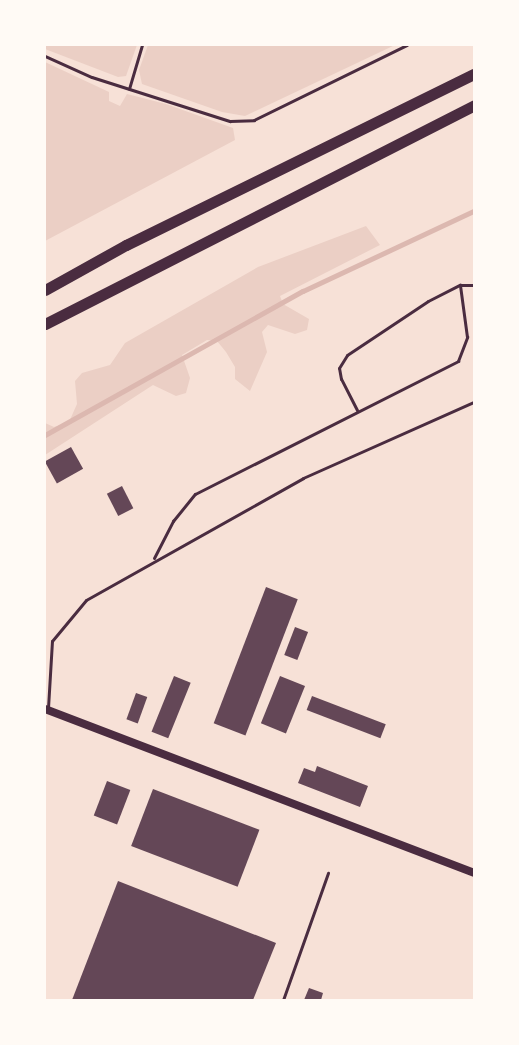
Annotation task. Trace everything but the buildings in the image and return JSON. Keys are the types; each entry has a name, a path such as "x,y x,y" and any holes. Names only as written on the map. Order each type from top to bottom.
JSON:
{"highway":[{"path":"45,290 143,236 474,74"},
{"path":"45,324 474,105"}],"street":[{"path":"46,710 474,873"}],"lane":[{"path":"154,559 173,521 195,494 356,410 458,361 467,337 460,285"},
{"path":"356,410 341,379 342,361 359,343 460,285 474,285"},
{"path":"46,710 52,641 86,600 154,559 303,478 474,402"},
{"path":"283,1000 328,873"}],"path":[{"path":"129,88 142,45"},
{"path":"45,56 129,88 230,121 254,120 407,45"}],"shaded area":[{"path":"45,45 137,45 126,76 118,77 45,49"},
{"path":"148,45 395,45 245,116 222,112 142,84 139,70"},
{"path":"45,62 109,92 109,101 120,106 127,94 166,104 233,128 235,140 45,241"},
{"path":"366,226 380,245 280,296 283,304 309,319 307,330 295,334 268,325 262,332 267,352 250,391 235,379 235,367 217,341 207,340 182,355 190,378 186,393 176,396 153,385 45,455 45,423 54,427 69,422 77,404 75,381 82,373 110,365 125,343 258,267"}],"waterway":[{"path":"45,435 303,291 474,211"}]}
